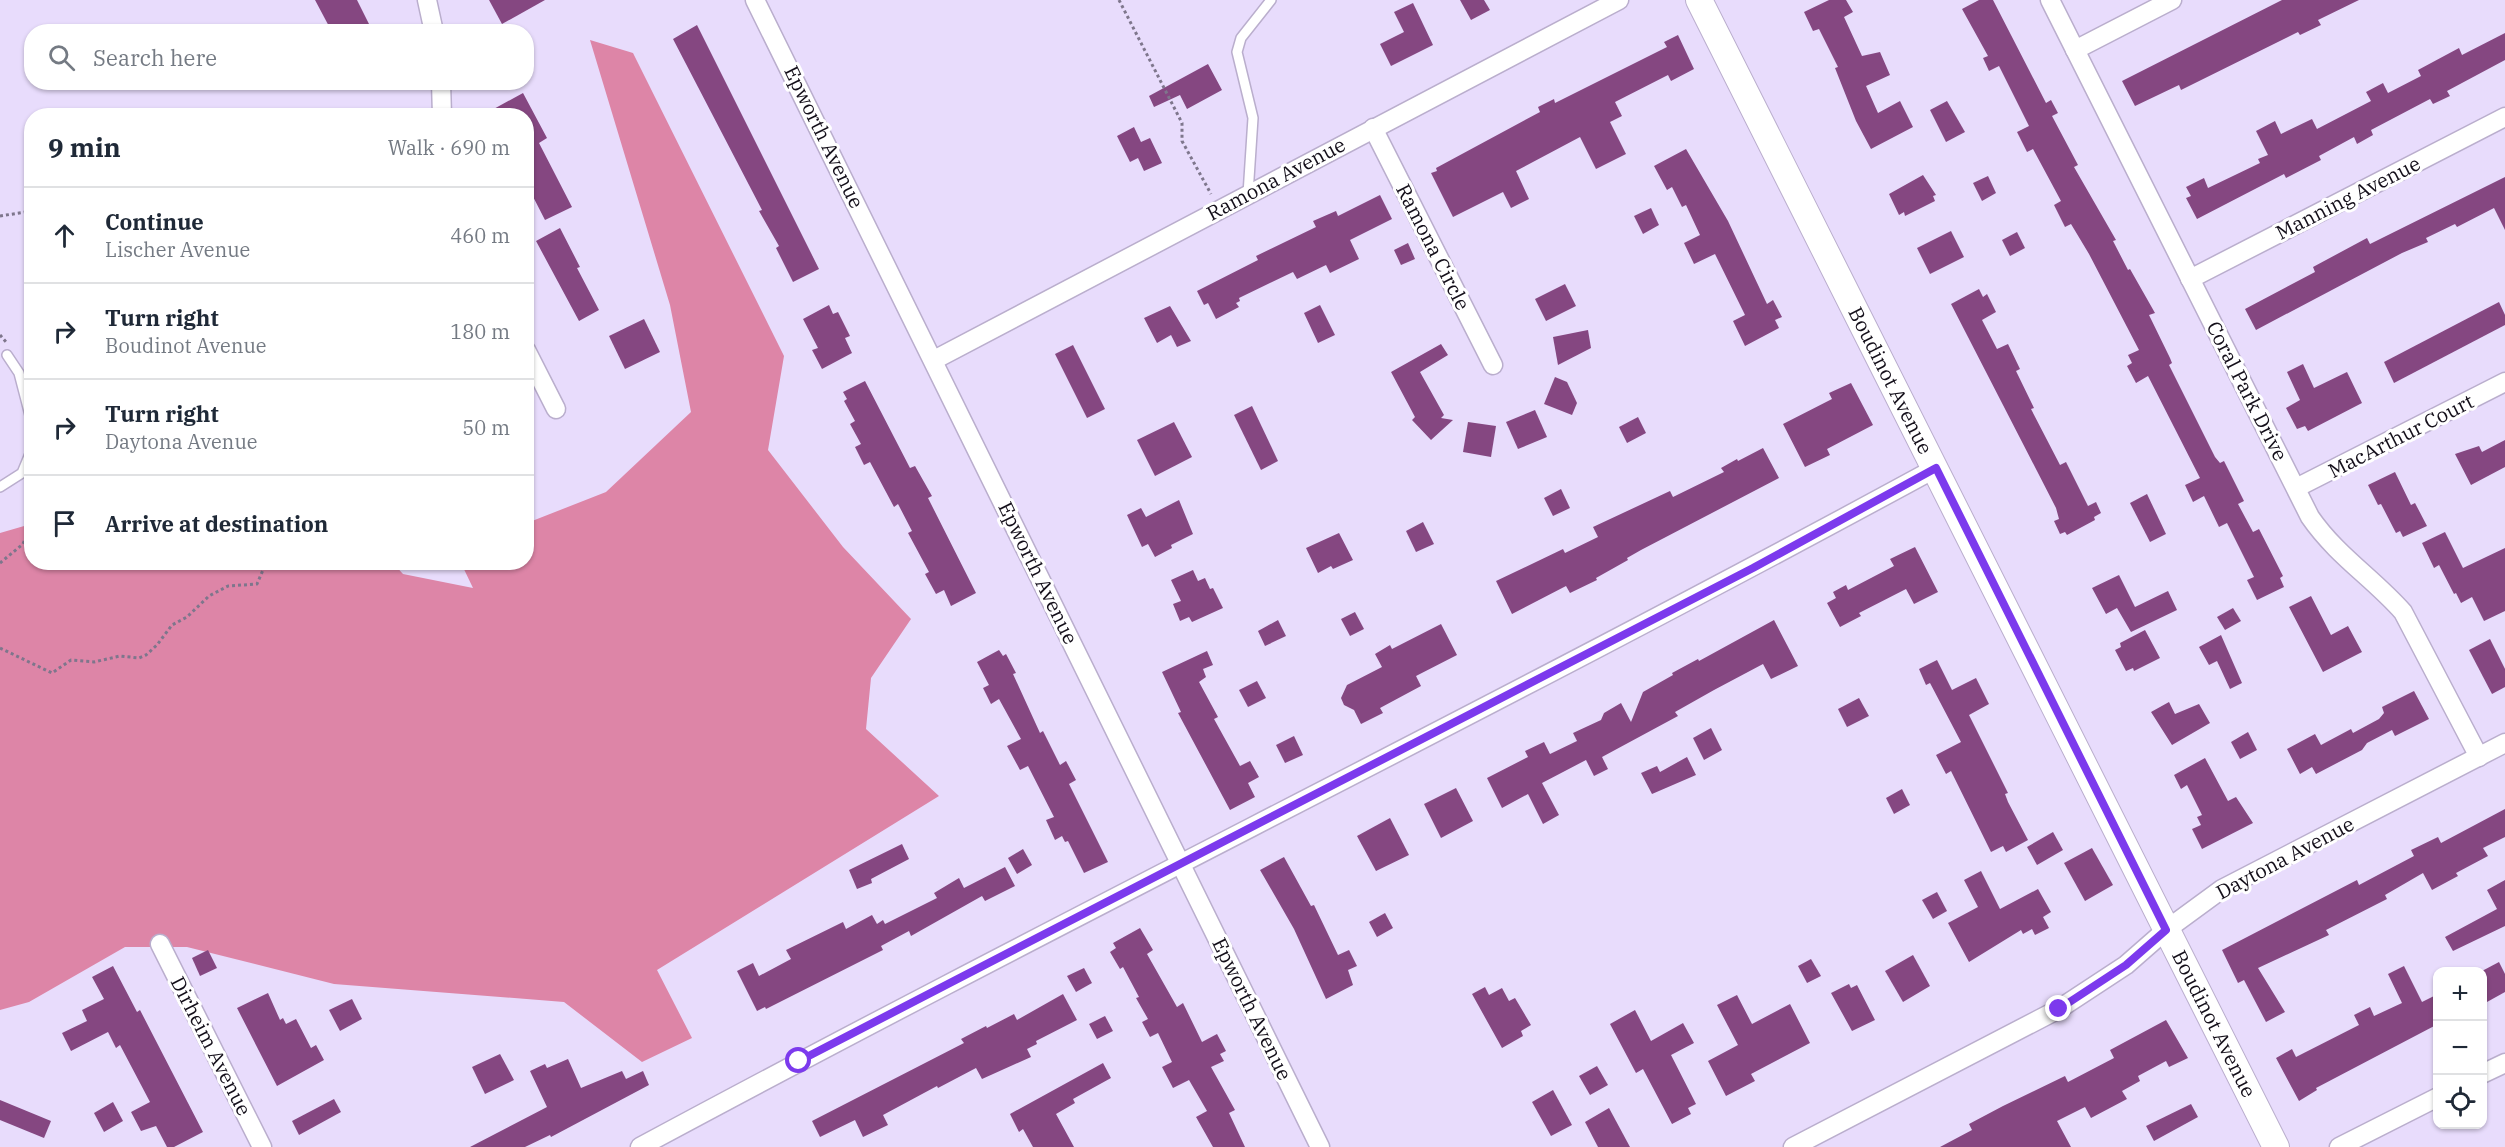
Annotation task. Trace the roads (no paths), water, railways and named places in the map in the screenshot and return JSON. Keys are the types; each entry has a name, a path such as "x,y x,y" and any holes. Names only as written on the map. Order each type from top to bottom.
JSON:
{"street":[{"path":"427,0 432,24"},
{"name":"Epworth Avenue","path":"755,0 1320,1147"},
{"name":"Ramona Avenue","path":"934,360 1219,208 1619,0"},
{"name":"Boudinot Avenue","path":"1699,0 2276,1147"},
{"name":"Coral Park Drive","path":"2050,0 2310,518 2341,556 2387,593 2403,612 2479,757"},
{"path":"2075,50 2172,0"},
{"path":"441,90 442,108"},
{"name":"Manning Avenue","path":"2190,279 2505,117"},
{"name":"Ramona Circle","path":"1373,128 1493,365"},
{"path":"534,366 556,409"},
{"name":"MacArthur Court","path":"2296,488 2505,382"},
{"path":"640,1147 1019,947 1753,568 1936,468"},
{"name":"Daytona Avenue","path":"1793,1147 2059,1009 2126,965 2166,930 2222,889 2505,743"},
{"name":"Dirheim Avenue","path":"160,944 262,1147"},
{"path":"2487,1072 2505,1063"},
{"path":"2339,1147 2433,1100"}],"lane":[{"path":"1248,194 1253,118 1237,52 1241,38 1271,0"},
{"path":"7,355 19,373 24,392"},
{"path":"0,488 22,473 24,468"}]}
